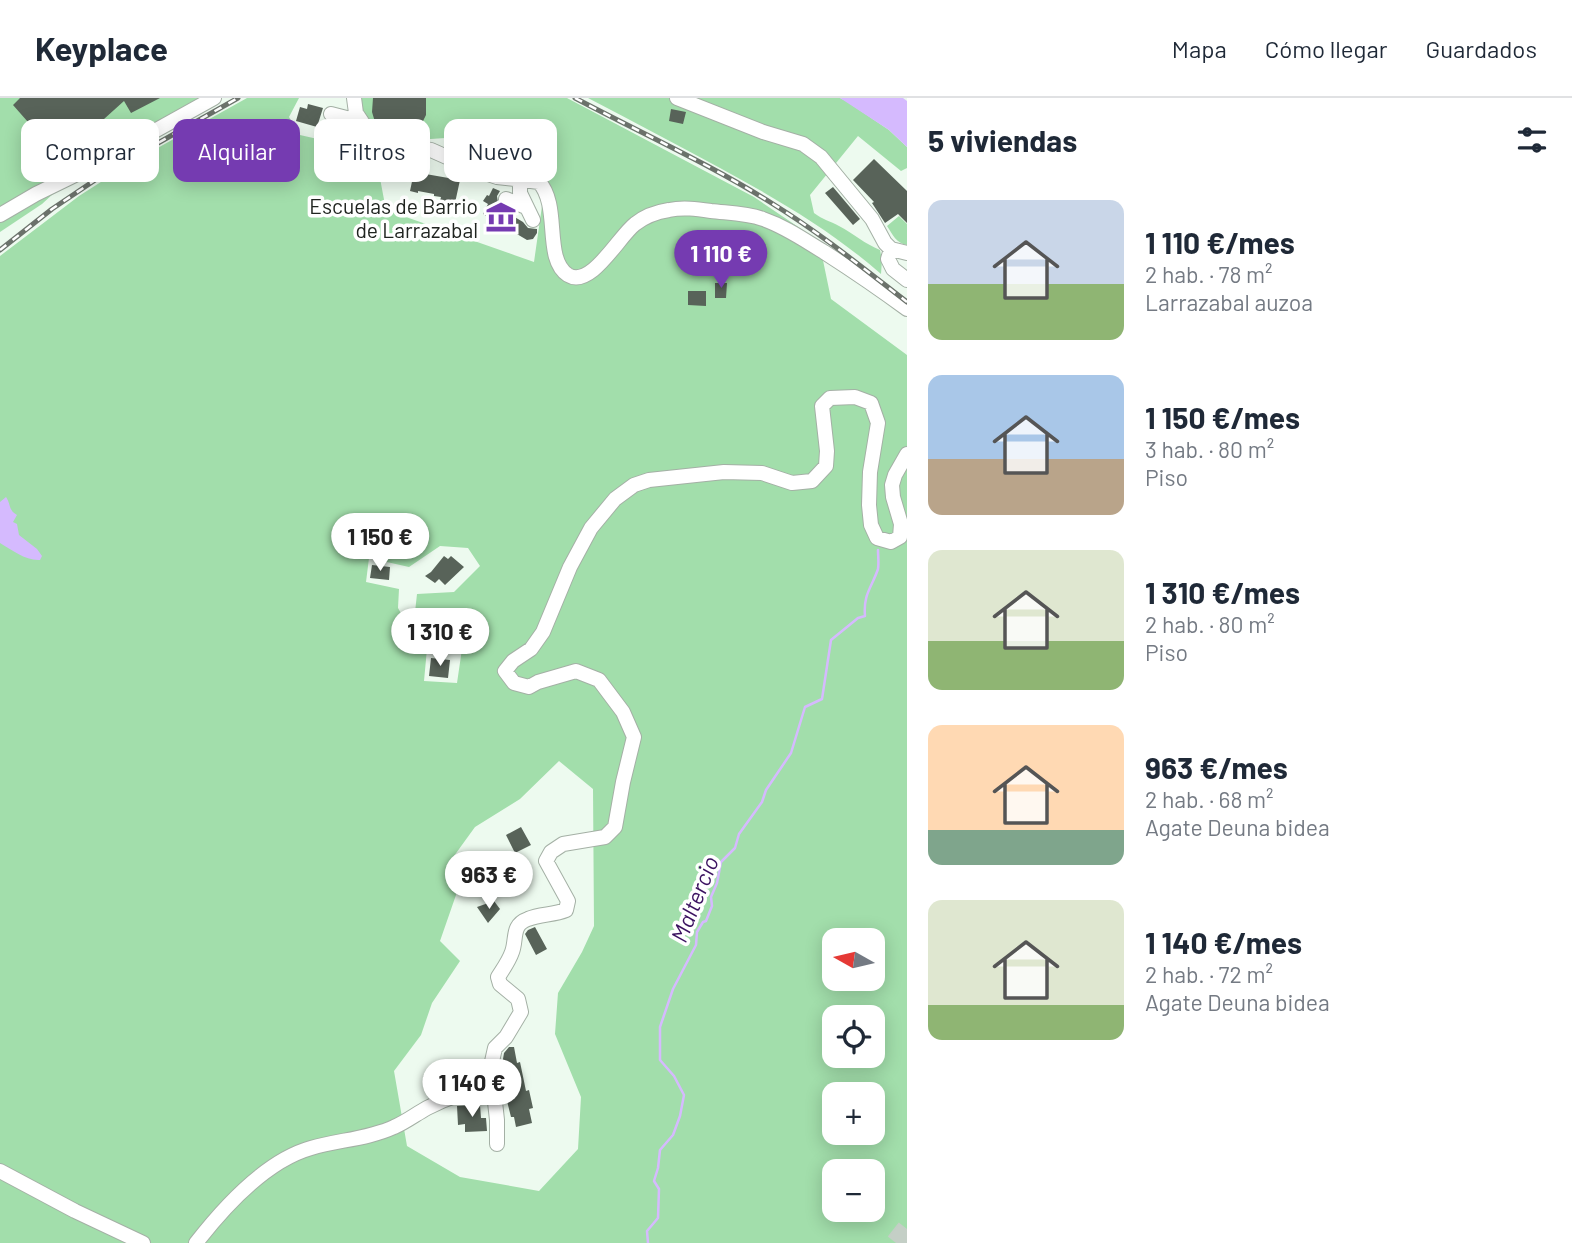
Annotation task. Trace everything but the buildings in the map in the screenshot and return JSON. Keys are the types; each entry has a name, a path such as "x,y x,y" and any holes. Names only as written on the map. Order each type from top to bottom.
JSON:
{"street":[{"path":"0,215 214,98"},
{"path":"354,98 356,113 360,119"},
{"path":"677,98 763,132 803,144 821,156 872,219 885,243 891,249 907,253"},
{"path":"331,114 350,119"},
{"path":"506,200 529,214 520,193 520,182"},
{"path":"539,182 549,197 555,254 561,268 569,276 586,276 633,225 651,214 689,208 760,218 784,227 907,309"},
{"path":"891,249 888,260 893,269 907,280"},
{"path":"497,1144 498,1120 491,1066 495,1048 506,1037 521,1012 518,999 500,984 498,977 512,952 515,930 520,923 528,918 566,910 568,901 545,861 551,852 563,844 605,837 615,827 634,737 623,712 599,680 576,671 529,687 514,683 505,671 513,661 531,649 543,632 570,567 591,528 615,499 634,485 649,480 724,472 762,472 792,483 812,481 826,466 822,406 830,398 855,397 871,403 878,423 870,472 871,525 877,538 891,542 900,537 901,524 892,485 907,454"},
{"path":"197,1243 217,1216 251,1182 291,1155 393,1128 456,1094 493,1087"},
{"path":"0,1171 143,1243"}],"green space":[{"path":"0,98 209,98 159,126 159,119 21,119 21,182 56,182 0,213"},
{"path":"247,98 299,98 290,119 209,119"},
{"path":"358,98 567,98 754,197 819,241 831,299 907,355 907,1243 0,1243 0,256 101,182 159,182 159,147 173,139 173,182 300,182 300,135 314,138 314,182 381,182 386,210 534,262 545,182 557,182 557,119 444,119 444,138 430,139 430,119 367,119 359,112","holes":["440,546 468,548 480,566 454,592 417,594 415,612 438,634 462,649 457,683 424,681 428,638 414,636 398,608 399,589 366,582 369,558 409,567","559,761 593,789 594,926 558,993 555,1034 581,1097 578,1149 539,1191 460,1177 407,1146 394,1071 421,1035 432,1003 460,961 440,941 456,895 454,856 475,827 520,799"]},
{"path":"588,98 840,98 846,101 889,130 907,147 907,168 901,171 858,136 810,195 814,213 880,250 881,274 824,230 783,204"},
{"path":"54,193 42,204 0,232 0,219"},
{"path":"899,216 907,224 907,245 897,240 887,226"}],"shaded area":[{"path":"840,98 903,98 907,101 907,147 889,130"},
{"path":"6,497 17,515 13,522 17,524 19,535 37,549 42,556 40,560 24,557 0,543 0,502"}],"waterway":[{"name":"Maltercio","path":"648,1243 647,1231 658,1218 659,1189 654,1181 660,1150 673,1135 684,1095 674,1076 660,1060 660,1027 673,989 696,945 697,932 706,921 712,906 711,897 721,862 735,848 739,834 791,753 805,707 822,699 831,640 858,618 865,616 867,596 878,569 878,550"}],"tunnel":[{"path":"896,1243 907,1229"}],"railway":[{"path":"0,250 52,209 110,170 238,98"},
{"path":"575,98 749,189 824,239 907,302"}],"place":[{"name":"Escuelas de Barrio de Larrazabal","path":"501,217"}]}
